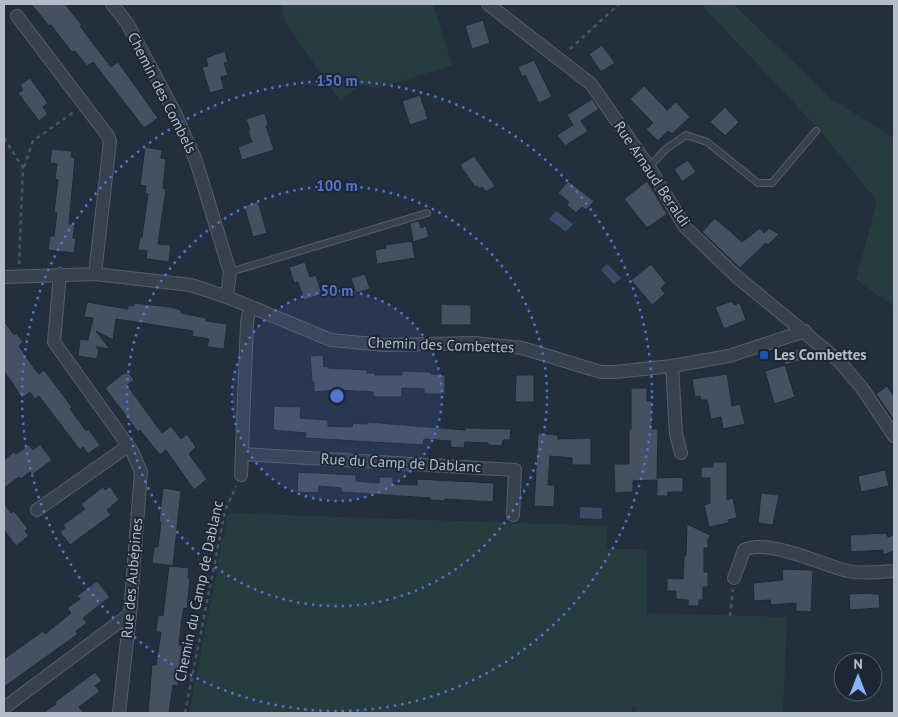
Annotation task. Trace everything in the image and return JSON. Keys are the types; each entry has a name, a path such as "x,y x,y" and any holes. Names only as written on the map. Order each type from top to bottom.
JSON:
{"street":[{"name":"Chemin des Combels","path":"112,4 127,23 175,113 193,153 230,272 227,297"},
{"name":"Rue Arnaud Beraldi","path":"488,4 591,84 649,167 685,227 736,276 839,361 862,388 894,436"},
{"path":"18,16 110,141 95,274"},
{"name":"Rue des Aubépines","path":"60,274 54,342 128,446 141,472 130,614 119,713"},
{"name":"Chemin des Combettes","path":"4,277 95,274 191,285 227,297 331,340 385,345 474,343 522,348 601,372 672,366 729,356 805,331"},
{"path":"241,475 247,323 250,307"},
{"path":"672,366 676,434 681,453"},
{"path":"37,510 128,446"},
{"name":"Rue du Camp de Dablanc","path":"242,454 515,470 513,515"},
{"path":"734,578 744,550 750,547 785,551 849,571 868,573 894,571"},
{"path":"4,708 130,614"}],"lane":[{"path":"649,167 666,149 686,135 707,142 758,183 772,183 816,131"},
{"path":"230,272 427,213"}],"path":[{"path":"570,49 619,4"},
{"path":"19,276 23,168 33,141 84,104"},
{"path":"4,138 23,168"},
{"name":"Chemin du Camp de Dablanc","path":"185,713 225,510 241,475"},
{"path":"730,616 734,578"}],"green space":[{"path":"281,4 433,4 452,65 375,89 362,84 340,101 285,22"},
{"path":"701,4 733,4 833,100 894,138 894,306 856,280 877,201 822,133"},
{"path":"228,513 607,526 607,549 647,549 647,613 787,617 783,713 634,713 636,706 633,706 631,713 189,713"}],"water":[{"path":"556,211 573,224 566,232 549,219"},
{"path":"607,264 621,278 614,284 601,270"},
{"path":"580,507 602,508 602,519 580,518"}],"building":[{"path":"31,4 65,4 111,67 118,62 158,118 144,128 93,62 87,66 75,51 71,51 51,25 49,26"},
{"path":"483,20 490,43 472,49 465,26"},
{"path":"602,45 615,63 601,72 589,54"},
{"path":"225,51 228,62 224,63 228,75 221,77 224,89 210,93 202,67 208,66 206,58"},
{"path":"534,60 552,97 539,103 525,75 522,77 518,67"},
{"path":"30,78 48,103 43,107 48,114 39,121 18,93 23,90 20,85"},
{"path":"644,86 667,110 676,102 690,117 672,134 668,131 658,141 646,129 653,123 630,99"},
{"path":"420,95 428,119 410,125 402,101"},
{"path":"592,99 599,109 581,121 588,131 565,146 557,135 573,125 567,115"},
{"path":"725,107 739,122 725,136 710,122"},
{"path":"265,113 268,125 266,126 274,150 242,160 238,147 252,142 246,119"},
{"path":"145,147 162,150 161,158 166,159 163,188 166,189 158,244 171,245 169,262 146,259 147,251 138,250 140,237 142,237 148,194 145,193 146,186 140,185"},
{"path":"52,149 72,151 71,157 75,158 69,224 75,224 73,238 76,239 74,253 48,250 50,236 54,236 57,213 54,213 58,180 55,179 57,164 50,163"},
{"path":"474,156 495,186 486,192 482,187 479,189 477,186 475,187 460,165"},
{"path":"688,160 696,172 682,182 674,169"},
{"path":"568,181 594,201 586,210 582,207 576,213 567,205 569,202 558,193"},
{"path":"647,181 667,214 647,228 624,199"},
{"path":"258,201 267,233 253,237 244,206"},
{"path":"715,218 742,242 760,228 764,233 769,228 779,234 768,245 766,243 740,268 702,232"},
{"path":"419,221 421,228 426,226 429,237 413,242 410,223"},
{"path":"412,241 415,258 377,264 375,250 386,248 385,245"},
{"path":"305,262 310,277 316,275 322,294 304,300 298,282 294,283 289,267"},
{"path":"651,264 666,283 661,288 665,294 652,305 631,280"},
{"path":"365,274 370,289 356,293 351,278"},
{"path":"732,301 734,305 740,303 746,320 724,329 715,307"},
{"path":"87,302 128,309 128,305 134,306 134,303 170,307 181,310 181,313 206,318 206,321 227,324 224,349 207,347 209,339 192,336 193,331 116,319 113,340 96,331 110,349 96,347 99,350 97,359 78,356 80,339 88,340 93,318 84,317"},
{"path":"441,304 471,305 471,325 441,325"},
{"path":"4,321 14,335 16,333 23,342 19,346 34,368 39,374 44,370 72,407 70,409 86,431 88,429 100,445 88,454 83,447 80,450 39,396 35,399 30,392 22,398 4,371"},
{"path":"804,347 807,359 785,365 782,354"},
{"path":"323,355 324,367 327,366 328,368 367,370 367,373 375,373 375,375 402,375 402,371 431,372 431,374 445,375 445,394 424,394 424,389 402,388 402,397 373,397 373,392 338,390 314,392 310,356"},
{"path":"785,365 795,397 774,404 765,371"},
{"path":"124,373 129,373 134,380 127,385 162,433 171,426 181,439 187,434 196,447 189,454 207,479 194,490 166,450 160,455 140,430 138,432 105,388"},
{"path":"727,374 732,406 740,404 745,424 723,429 721,417 711,419 707,400 701,400 700,396 695,397 692,379"},
{"path":"516,375 534,375 534,402 515,402"},
{"path":"887,386 894,396 894,420 876,394"},
{"path":"631,388 647,388 647,401 652,401 652,429 658,429 657,478 683,477 683,492 668,492 668,496 657,496 657,480 633,481 633,492 615,493 614,464 629,464"},
{"path":"274,406 301,407 300,418 328,420 328,426 352,427 353,423 367,424 367,422 465,430 465,428 511,429 510,440 503,440 502,446 465,442 464,448 450,447 451,441 424,439 423,445 305,438 306,433 273,430"},
{"path":"538,433 558,435 558,439 591,438 591,465 572,465 572,458 550,456 548,485 555,485 554,507 534,506"},
{"path":"40,444 52,460 32,475 30,472 21,479 19,477 4,488 4,460 14,452 16,454 29,445 33,450"},
{"path":"713,462 727,462 727,500 733,498 737,518 728,520 729,523 709,527 704,505 710,503 710,478 701,478 701,467 713,467"},
{"path":"885,470 889,486 861,492 858,476"},
{"path":"298,472 356,475 356,481 379,483 379,477 393,477 393,484 417,485 417,479 494,483 493,502 445,499 445,501 430,500 430,498 341,492 341,488 319,486 318,493 297,492"},
{"path":"110,486 119,500 107,510 111,515 70,545 60,532 65,528 63,525 85,509 81,504 103,487 105,490"},
{"path":"163,488 181,491 173,566 152,563 154,547 158,547"},
{"path":"761,493 779,495 773,525 758,523"},
{"path":"4,503 11,513 14,511 28,529 25,531 29,536 16,546 4,530"},
{"path":"687,524 710,535 708,548 704,548 704,572 708,572 708,587 703,587 703,600 699,600 699,606 688,606 688,600 676,599 676,591 667,591 667,578 683,579"},
{"path":"886,533 888,537 894,535 894,551 883,555 883,550 851,552 850,535"},
{"path":"169,566 189,568 188,578 190,578 187,609 184,608 179,645 182,645 178,686 173,685 169,713 148,713 152,665 156,665 161,632 156,632 158,615 163,616"},
{"path":"782,569 813,570 811,612 796,611 796,603 771,605 770,600 754,601 753,583 783,580"},
{"path":"97,581 110,597 83,618 87,623 76,631 78,634 4,687 4,659 43,631 45,634 71,613 67,608 80,599 77,596"},
{"path":"849,594 879,594 880,608 850,610"},
{"path":"95,672 102,681 95,686 100,691 79,707 84,713 43,713 56,704 55,702"}],"place":[{"name":"Les Combettes","path":"764,355"}]}
